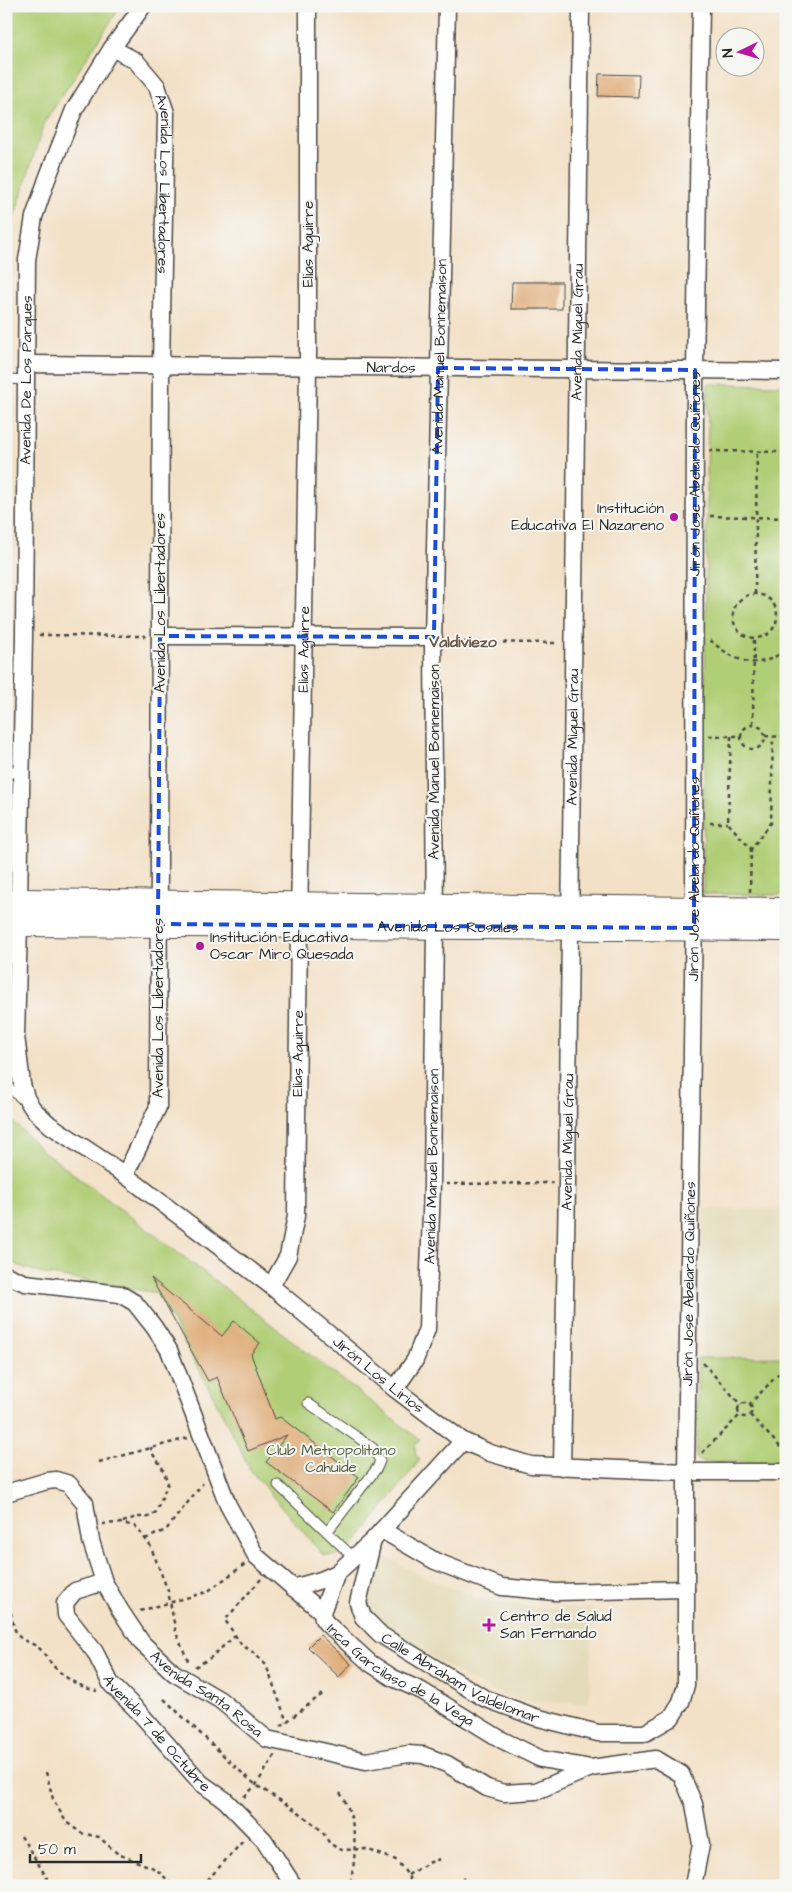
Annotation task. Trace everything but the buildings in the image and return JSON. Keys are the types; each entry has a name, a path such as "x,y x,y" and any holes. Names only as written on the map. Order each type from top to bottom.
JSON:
{"street":[{"name":"Avenida De Los Parques","path":"33,1109 26,1098 22,1084 16,1036 24,634 27,372 26,260 34,218 74,110 112,48 142,6"},
{"name":"Elias Aguirre","path":"271,1286 288,1256 296,1216 308,367 308,6"},
{"name":"Avenida Manuel Bonnemaison","path":"395,1389 415,1360 427,1329 432,1184 435,917 433,639 447,6"},
{"name":"Avenida Miguel Grau","path":"562,1467 581,6"},
{"name":"Jirón Jose Abelardo Quiñones","path":"645,1733 671,1718 681,1702 686,1685 686,1468 694,919 695,515 702,451 695,370 701,6"},
{"name":"Avenida Los Libertadores","path":"112,48 136,61 157,86 166,113 161,365 158,1107 125,1175"},
{"name":"Nardos","path":"27,372 161,365 786,371"},
{"path":"160,636 303,636 433,639"},
{"name":"Avenida Los Rosales","path":"694,919 750,910 786,910"},
{"name":"Avenida Los Rosales","path":"19,912 694,919 786,929"},
{"name":"Jirón Los Lirios","path":"33,1109 50,1125 125,1175 271,1286 395,1389 463,1440 490,1453 531,1465 786,1472"},
{"name":"Inca Garcilaso de la Vega","path":"6,1275 25,1284 120,1294 135,1303 169,1350 228,1505 256,1556 322,1612 322,1619 335,1633 370,1663 393,1678 422,1691 502,1740 541,1759 591,1768 656,1758 681,1774 694,1804 701,1844 693,1886"},
{"path":"293,1588 337,1573 378,1535 463,1440"},
{"name":"Avenida Santa Rosa","path":"6,1493 47,1481 56,1480 69,1484 85,1503 90,1541 104,1582 142,1643 174,1672 220,1700 273,1744 366,1761 408,1754 423,1755 447,1764 487,1788 504,1793 536,1791 591,1768"},
{"path":"378,1535 436,1561 502,1587 555,1592 686,1589"},
{"name":"Calle Abraham Valdelomar","path":"378,1535 358,1603 363,1617 380,1636 484,1698 535,1717 598,1734 645,1733"},
{"path":"322,1612 337,1573"},
{"name":"Avenida 7 de Octubre","path":"104,1582 75,1591 65,1603 66,1615 95,1652 111,1684 120,1695 129,1701 201,1783 225,1800 264,1840 294,1886"}],"lane":[{"path":"6,379 27,372"},
{"path":"6,776 22,766"},
{"path":"6,1085 33,1109"},
{"path":"308,1403 374,1448 380,1460 377,1468 328,1531"},
{"path":"278,1485 354,1558"}],"path":[{"path":"702,451 786,452"},
{"path":"702,451 709,460"},
{"path":"755,594 757,451"},
{"path":"695,515 786,518"},
{"path":"755,594 771,601 777,614 774,628 762,638 754,638 741,633 736,627 733,614 739,601 745,596 755,594"},
{"path":"24,634 160,636"},
{"path":"707,648 707,638 724,653 738,660 754,663 769,660 786,649"},
{"path":"753,724 754,638"},
{"path":"433,639 573,643"},
{"path":"753,724 761,727 765,736 759,748 750,749 743,745 740,736 746,726 753,724"},
{"path":"694,736 740,736"},
{"path":"731,736 728,823 751,849"},
{"path":"765,736 786,737"},
{"path":"750,910 751,849 771,823 773,736"},
{"path":"432,1184 567,1183"},
{"path":"688,1348 741,1405"},
{"path":"749,1405 786,1366"},
{"path":"741,1405 749,1405"},
{"path":"740,1415 738,1411 741,1405"},
{"path":"749,1405 751,1408 750,1415"},
{"path":"686,1468 740,1415"},
{"path":"740,1415 745,1417 750,1415"},
{"path":"750,1415 786,1454"},
{"path":"99,1462 187,1438 200,1432"},
{"path":"121,1523 136,1517 149,1517 156,1512 168,1483 162,1467 152,1453 151,1448"},
{"path":"145,1539 166,1530 214,1469"},
{"path":"88,1525 121,1523 135,1526 150,1545 168,1591 176,1632 192,1669 210,1658 235,1636"},
{"path":"124,1616 207,1592 256,1556"},
{"path":"270,1568 225,1620 241,1644 266,1665 287,1722"},
{"path":"6,1599 9,1600 17,1634 22,1640 32,1643 41,1649 57,1670 94,1691 120,1695"},
{"path":"232,1809 256,1784 273,1744 287,1722 325,1692"},
{"path":"164,1699 200,1735 256,1784 300,1813 322,1832 330,1844 342,1850 366,1848 396,1860 408,1875 412,1886"},
{"path":"46,1772 53,1799 66,1822 81,1833 99,1837 118,1854 156,1869 174,1886"},
{"path":"340,1793 347,1803 354,1825 354,1848 349,1886"},
{"path":"202,1886 254,1830"},
{"path":"21,1836 52,1886"},
{"path":"408,1875 428,1863 443,1858"},
{"path":"456,1886 464,1878"}],"highlighted area":[{"path":"438,368 695,370 694,928 158,924 160,636 434,637"}],"shaded area":[{"path":"703,1209 786,1209 786,1356 703,1356"},
{"name":"Centro de Salud San Fernando","path":"387,1557 433,1581 491,1601 529,1607 593,1608 589,1703 521,1701 464,1677 421,1650 377,1618 366,1603 368,1579"}],"green space":[{"path":"6,6 121,6 44,123 7,240 6,251"},
{"path":"708,384 786,385 786,895 703,894"},
{"path":"6,929 8,1064 6,1065"},
{"name":"Club Metropolitano Cahuide","path":"6,1115 42,1150 205,1273 420,1440 415,1446 416,1455 420,1460 345,1556 323,1555 251,1471 206,1382 157,1293 39,1273 6,1261"},
{"path":"786,1357 786,1462 701,1462 696,1458 698,1358"}],"place":[{"name":"Institución Educativa El Nazareno","path":"674,517"},
{"name":"Institución Educativa Oscar Miro Quesada","path":"200,946"},
{"name":"Centro de Salud San Fernando","path":"489,1625"}],"district":[{"name":"Valdiviezo","path":"463,642"}]}
